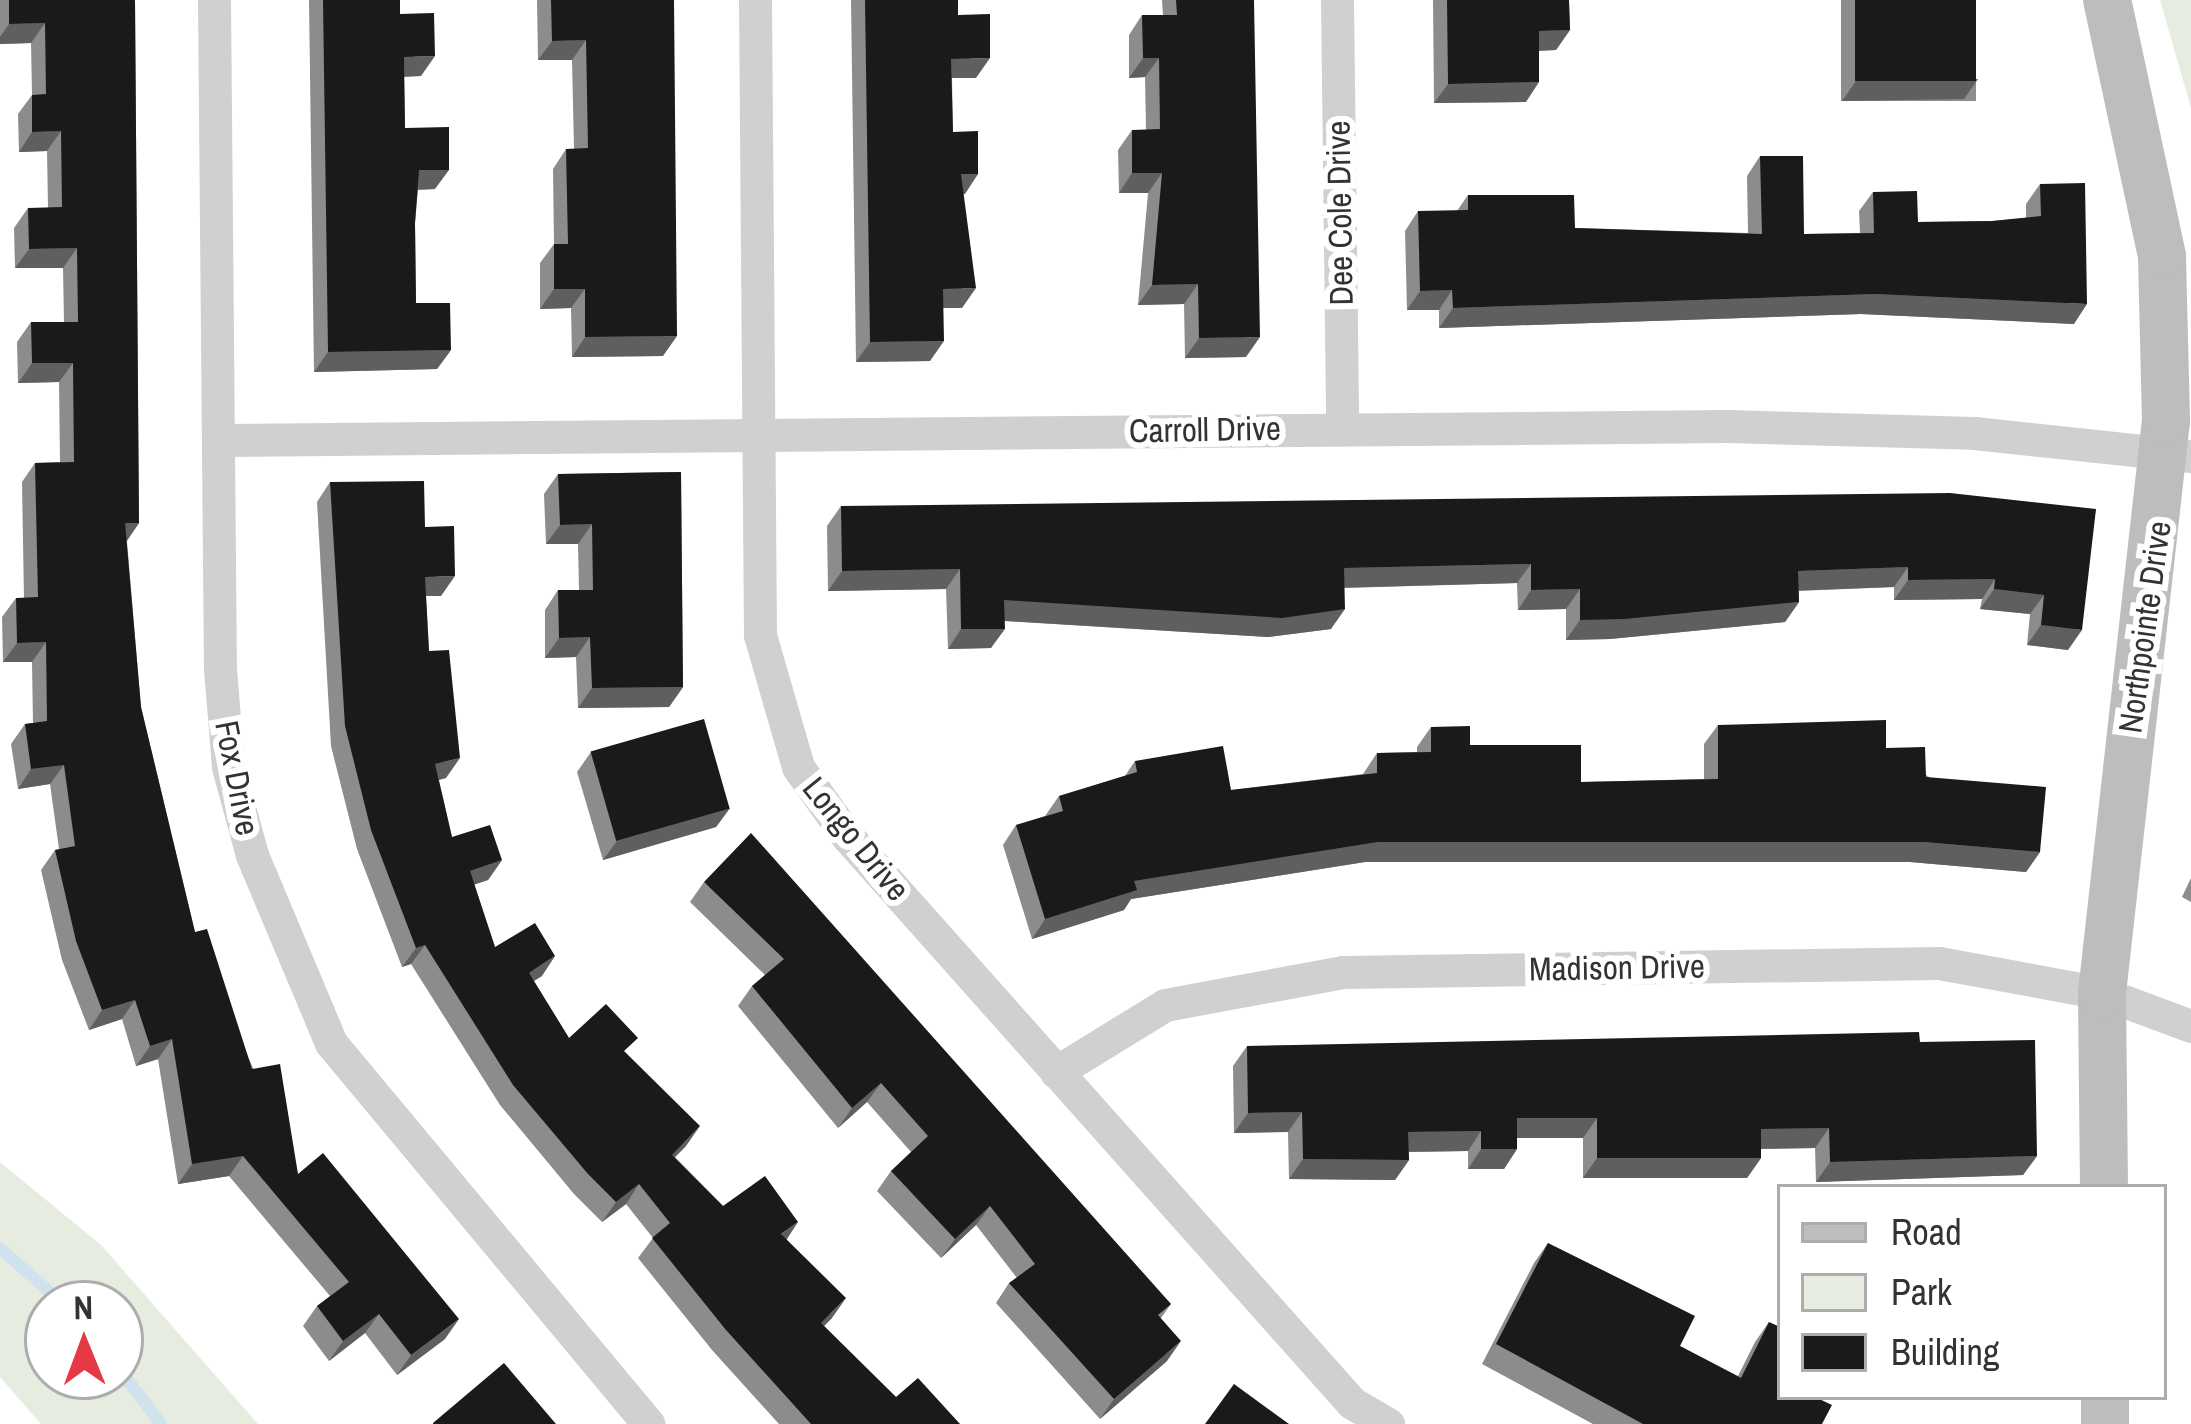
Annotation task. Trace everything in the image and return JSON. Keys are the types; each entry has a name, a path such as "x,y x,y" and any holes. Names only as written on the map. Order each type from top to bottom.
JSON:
{"street":[{"name":"Fox Drive","path":"214,0 218,440 228,767 290,960 381,1113 650,1424"},
{"name":"Longo Drive","path":"755,0 760,635 798,767 1056,1072 1352,1402 1388,1424"},
{"name":"Dee Cole Drive","path":"1337,0 1342,427"},
{"name":"Northpointe Drive","path":"2104,1184 2102,993 2178,452 2162,256 2107,0"},
{"name":"Carroll Drive","path":"218,440 1728,426 2178,452"},
{"name":"Madison Drive","path":"1056,1072 1165,1005 1343,973 1939,963 2102,993 2191,1026"}],"green space":[{"path":"2160,0 2191,0 2191,108"},
{"path":"0,1162 101,1245 132,1280 24,1280 24,1400 144,1400 144,1294 258,1424 41,1424 0,1377"}],"building":[{"path":"9,0 135,0 139,523 125,523 141,707 195,932 207,929 252,1069 280,1064 298,1174 323,1153 459,1319 411,1355 379,1314 343,1341 317,1306 349,1282 243,1156 192,1164 172,1039 150,1046 135,1000 102,1010 76,941 55,850 75,846 64,765 31,769 25,724 47,721 46,642 17,643 16,598 38,597 35,463 74,462 73,363 32,363 31,322 78,322 77,248 29,249 28,208 62,207 61,131 32,132 32,95 46,94 45,23 9,24"},
{"path":"323,0 400,0 400,14 434,13 435,56 404,57 405,128 449,127 449,170 419,170 415,223 416,303 450,303 451,350 328,352"},
{"path":"551,0 674,0 677,336 585,337 585,289 554,289 554,244 568,244 566,149 588,148 586,40 552,41"},
{"path":"865,0 958,0 958,15 990,14 990,58 951,59 953,132 978,131 978,174 961,174 976,288 943,289 944,341 870,342"},
{"path":"1176,0 1254,0 1260,337 1199,338 1198,284 1152,285 1162,173 1132,173 1132,130 1160,129 1159,58 1143,58 1142,15 1177,15"},
{"path":"1447,0 1569,0 1570,30 1539,31 1539,82 1448,84"},
{"path":"1855,0 1976,0 1976,81 1855,81"},
{"path":"1760,156 1803,156 1804,234 1874,233 1873,192 1917,191 1918,222 1992,221 2041,216 2040,184 2085,183 2087,304 1875,294 1453,308 1452,290 1420,291 1418,211 1468,210 1468,195 1574,195 1575,228 1762,234"},
{"path":"681,472 683,687 592,688 590,637 559,638 558,590 593,590 592,524 560,525 558,474"},
{"path":"424,481 425,527 454,526 455,576 425,577 429,651 449,650 460,758 435,764 452,837 490,825 502,860 470,871 495,947 535,923 555,956 529,973 569,1038 606,1004 638,1038 624,1051 700,1126 672,1155 723,1206 765,1176 798,1222 781,1234 846,1298 821,1323 896,1397 918,1378 960,1424 811,1424 652,1238 670,1223 639,1184 616,1202 588,1174 513,1085 425,945 416,948 371,830 345,726 330,482"},
{"path":"1950,493 2096,509 2082,630 2041,625 2044,595 1994,589 1995,579 1908,580 1908,567 1798,571 1799,602 1580,620 1580,589 1531,590 1531,564 1344,568 1345,609 1282,618 1004,600 1005,629 961,629 960,569 842,571 841,506"},
{"path":"704,719 730,808 616,841 591,752"},
{"path":"1886,720 1886,748 1925,747 1926,777 2046,787 2040,852 1924,842 1378,842 1134,881 1137,890 1045,919 1016,825 1063,811 1059,796 1137,772 1135,761 1223,746 1231,790 1377,773 1377,753 1431,752 1431,727 1470,726 1470,745 1581,745 1581,782 1718,779 1718,725"},
{"path":"751,833 1171,1304 1158,1315 1181,1341 1114,1399 1009,1283 1035,1264 990,1206 955,1239 891,1171 928,1136 881,1083 852,1108 752,986 784,959 704,882"},
{"path":"1919,1032 1920,1042 2035,1040 2037,1156 1830,1162 1829,1128 1761,1129 1761,1158 1597,1158 1597,1118 1517,1118 1517,1149 1481,1149 1481,1131 1408,1132 1409,1160 1303,1159 1302,1112 1248,1113 1247,1046"},
{"path":"1548,1243 1695,1316 1680,1346 1741,1378 1769,1322 1777,1326 1777,1400 1821,1400 1832,1405 1822,1424 1643,1424 1496,1344"},
{"path":"504,1363 556,1424 433,1424 433,1423"},
{"path":"1234,1384 1289,1424 1205,1424"}],"waterway":[{"path":"0,1248 36,1280"},
{"path":"143,1400 161,1424"}]}
